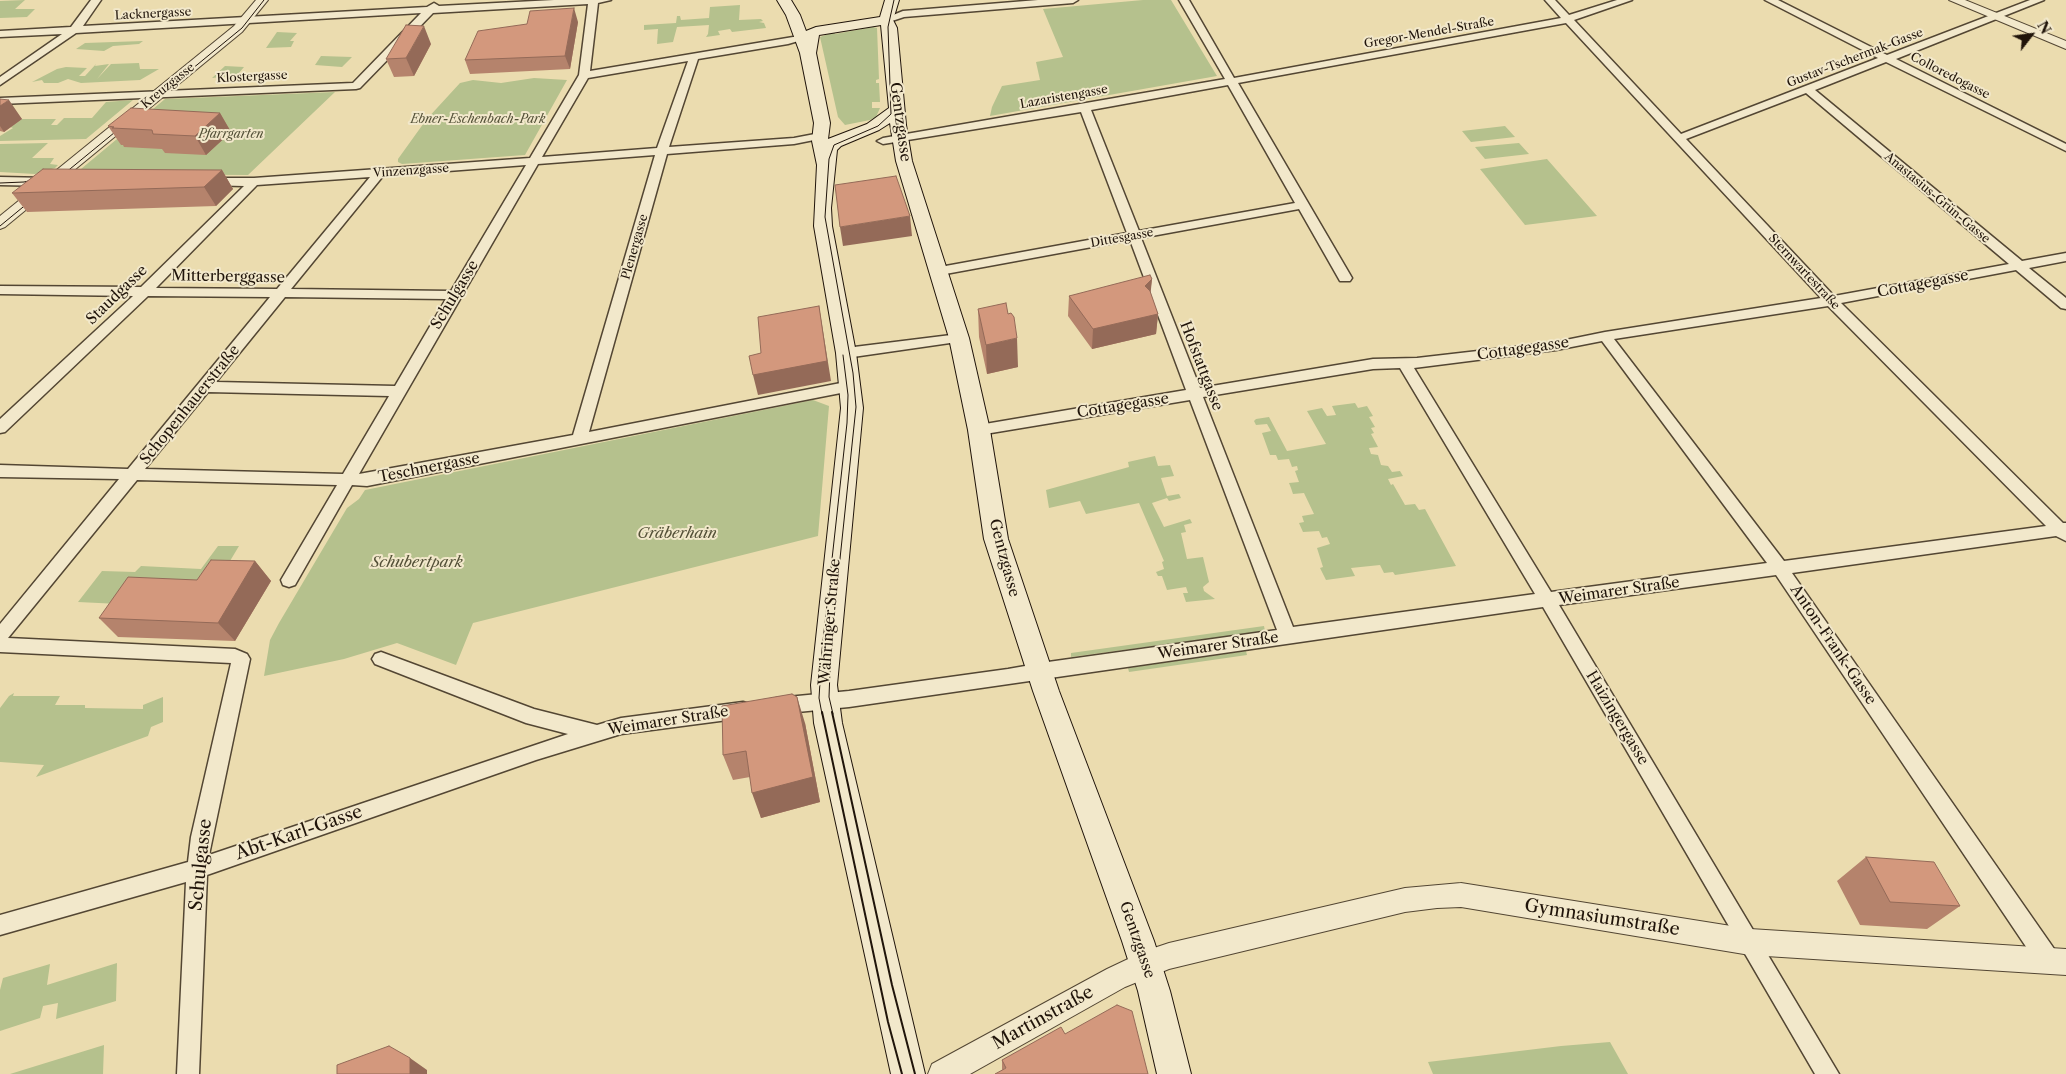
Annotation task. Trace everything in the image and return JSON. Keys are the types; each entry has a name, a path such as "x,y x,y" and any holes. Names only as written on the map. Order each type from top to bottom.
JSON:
{"main road":[{"name":"Währinger Straße","path":"784,0 793,15 808,53 825,164"},
{"name":"Gentzgasse","path":"892,0 886,20 890,28 897,110 904,161 960,338 979,430 996,539 1039,671 1145,964 1174,1074"},
{"path":"808,53 812,44 811,37 816,31 886,20"},
{"path":"846,136 873,127 897,110"},
{"path":"821,129 846,136 883,141 904,161"},
{"name":"Währinger Straße","path":"846,136 829,148 825,164 822,208 823,226 851,386 850,436 827,647 824,700 875,936 908,1074"}],"street":[{"path":"0,82 78,27 96,0"},
{"name":"Kreuzgasse","path":"0,224 246,21 262,0"},
{"path":"432,11 438,0"},
{"name":"Lacknergasse","path":"0,34 606,0"},
{"path":"886,20 902,14 1073,0"},
{"path":"1184,0 1233,81 1345,278"},
{"name":"Sternwartestraße","path":"1550,0 1831,301 2064,532"},
{"name":"Gregor-Mendel-Straße","path":"1233,81 1557,22 1627,0"},
{"name":"Colloredogasse","path":"1770,0 2066,148"},
{"path":"1955,0 2066,45"},
{"name":"Gustav-Tschermak-Gasse","path":"1680,138 2039,0"},
{"name":"Schulgasse","path":"289,580 584,75 593,1"},
{"name":"Klostergasse","path":"0,101 356,86 432,11"},
{"path":"584,75 802,37"},
{"name":"Plenergasse","path":"580,438 662,151 694,57"},
{"name":"Lazaristengasse","path":"901,140 1233,81"},
{"name":"Anastasius-Grün-Gasse","path":"1808,90 2066,305"},
{"name":"Hofstattgasse","path":"1084,108 1288,636"},
{"name":"Vinzenzgasse","path":"195,182 254,182 794,141 821,129"},
{"path":"883,141 901,140"},
{"name":"Schopenhauerstraße","path":"0,636 379,173"},
{"path":"0,181 51,182 77,180"},
{"name":"Staudgasse","path":"0,428 144,292 254,182"},
{"name":"Dittesgasse","path":"940,271 1304,205"},
{"name":"Cottagegasse","path":"979,430 1373,364 1404,363 1556,346 1605,336 1831,301 2066,257"},
{"name":"Mitterberggasse","path":"0,290 456,295"},
{"name":"Anton-Frank-Gasse","path":"1605,336 1780,568 2058,961"},
{"path":"846,353 960,338"},
{"name":"Haizingergasse","path":"1404,363 1548,600 1828,1074"},
{"name":"Teschnergasse","path":"0,470 347,481 367,480 851,386"},
{"path":"204,387 398,391"},
{"name":"Weimarer Straße","path":"381,659 533,717 596,733 621,726 824,700 859,698 1039,671 1780,568 2064,532"},
{"name":"Schulgasse","path":"0,645 230,656 241,659 201,837 197,868 188,1074"},
{"name":"Abt-Karl-Gasse","path":"0,926 197,868 596,733"},
{"name":"Gymnasiumstraße","path":"1145,964 1169,956 1404,900 1460,895 1750,942 2058,961"},
{"name":"Martinstraße","path":"942,1074 1116,978 1145,964"}],"green space":[{"path":"25,0 15,9 35,9 27,17 0,18 0,1"},
{"path":"1143,0 1171,0 1217,76 990,116 1002,86 1040,80 1036,62 1063,57 1043,9"},
{"path":"740,5 739,20 761,19 763,21 759,22 764,23 766,28 732,32 730,29 718,31 720,35 706,37 709,25 677,27 673,42 657,44 658,29 644,30 644,25 676,23 677,16 680,16 681,20 709,18 710,7"},
{"path":"873,27 877,28 879,79 876,80 876,83 879,83 880,102 872,102 872,108 880,108 876,117 870,120 845,125 838,117 820,37 834,32 835,34"},
{"path":"277,32 297,33 290,41 294,41 291,47 266,48"},
{"path":"143,41 139,44 113,46 104,51 76,49 85,43"},
{"path":"321,56 352,57 342,67 315,65"},
{"path":"139,63 140,69 159,69 140,80 81,83 68,79 58,83 44,83 42,80 32,82 57,69 66,67 87,68 79,76 85,76 96,64 95,66 109,64 97,79 111,64"},
{"path":"225,66 244,67 239,73 250,74 212,78"},
{"name":"Ebner-Eschenbach-Park","path":"534,78 567,80 525,155 402,164 398,162 398,159 426,120 460,83 473,80 501,83"},
{"name":"Pfarrgarten","path":"335,92 248,175 75,174 165,99"},
{"path":"133,100 86,139 0,141 0,136 13,128 10,127 22,119 56,119 51,125 57,125 64,118 92,118 106,102"},
{"path":"1505,126 1515,137 1471,142 1462,131"},
{"path":"48,143 32,158 54,158 50,164 58,165 55,168 35,174 0,172 0,144"},
{"path":"1519,143 1529,154 1485,159 1475,147"},
{"path":"1547,159 1597,216 1525,225 1480,169"},
{"name":"Schubertpark","path":"813,400 829,406 818,536 473,623 456,665 397,643 344,659 264,676 270,640 279,623 347,508 359,499 365,490"},
{"path":"1355,403 1358,408 1367,406 1373,416 1369,417 1375,427 1371,428 1374,433 1371,434 1378,447 1369,448 1371,454 1378,455 1381,465 1388,466 1392,472 1400,471 1403,476 1388,479 1391,485 1393,484 1405,505 1415,504 1419,510 1425,509 1456,566 1395,575 1393,572 1384,573 1380,565 1351,568 1355,576 1326,580 1320,568 1323,567 1317,548 1330,544 1327,537 1322,538 1319,531 1303,532 1299,523 1304,522 1302,516 1314,514 1304,493 1293,494 1289,483 1299,482 1295,471 1298,470 1297,466 1292,467 1289,459 1278,460 1276,455 1270,455 1262,433 1271,431 1267,424 1256,425 1254,421 1269,417 1287,451 1326,444 1307,411 1322,408 1327,416 1336,415 1332,406"},
{"path":"1155,456 1158,466 1170,465 1174,476 1161,478 1167,496 1179,494 1181,498 1169,501 1167,498 1152,503 1164,527 1190,519 1192,523 1184,525 1186,532 1181,533 1187,559 1203,557 1209,582 1203,587 1204,591 1215,599 1186,602 1183,593 1188,593 1186,587 1167,590 1162,576 1158,576 1156,572 1164,569 1162,562 1164,561 1139,503 1086,514 1080,501 1049,508 1046,490 1129,467 1128,462"},
{"path":"218,546 239,546 224,571 140,605 78,602 102,571 135,572 141,566 201,569"},
{"path":"1264,626 1265,631 1071,657 1071,653"},
{"path":"1246,651 1247,655 1129,672 1128,668"},
{"path":"14,693 13,696 60,696 55,705 85,705 85,708 143,709 143,705 163,697 163,722 151,727 148,736 36,777 44,765 0,762 0,708 9,696"},
{"path":"117,963 116,1001 56,1019 58,1003 43,1006 40,1018 0,1031 0,990 3,978 50,964 47,985"},
{"path":"1610,1042 1628,1074 1433,1074 1428,1062 1561,1046"},
{"path":"104,1045 103,1074 10,1074"}],"building":[{"path":"574,8 565,56 465,60 478,31 527,24 530,11"},
{"path":"406,25 424,26 406,58 386,59"},
{"path":"0,99 9,100 0,106"},
{"path":"131,108 220,113 195,136 153,134 152,130 112,128 114,127 108,126"},
{"path":"43,169 222,170 204,187 12,193"},
{"path":"896,176 910,216 840,227 835,185"},
{"path":"1150,275 1152,279 1145,286 1150,291 1158,314 1093,329 1069,296"},
{"path":"1006,303 1008,314 1011,313 1014,317 1017,338 986,345 978,309"},
{"path":"819,306 827,361 753,375 749,356 761,353 758,317"},
{"path":"211,560 255,561 218,623 99,618 128,577 197,580"},
{"path":"792,694 797,697 813,777 752,793 746,751 723,755 722,706"},
{"path":"1866,857 1934,862 1960,906 1890,902"},
{"path":"1117,1005 1132,1011 1148,1074 995,1074 1006,1068 1002,1060 1061,1027 1065,1034"},
{"path":"389,1046 410,1058 410,1074 337,1074 337,1065"}],"tram line":[{"path":"59,178 242,28 264,0"},
{"path":"833,714 829,697 831,644 856,407 853,373 825,217 829,159 834,145 878,126 891,114 888,27 894,0"},
{"path":"0,183 24,182 42,178"},
{"path":"0,226 34,198"},
{"path":"822,714 819,698 822,650 847,423 848,395 843,355"},
{"path":"822,712 888,1022 902,1074"},
{"path":"832,712 892,985 915,1074"}],"park label":[{"name":"Gräberhain","path":"677,534"}]}
